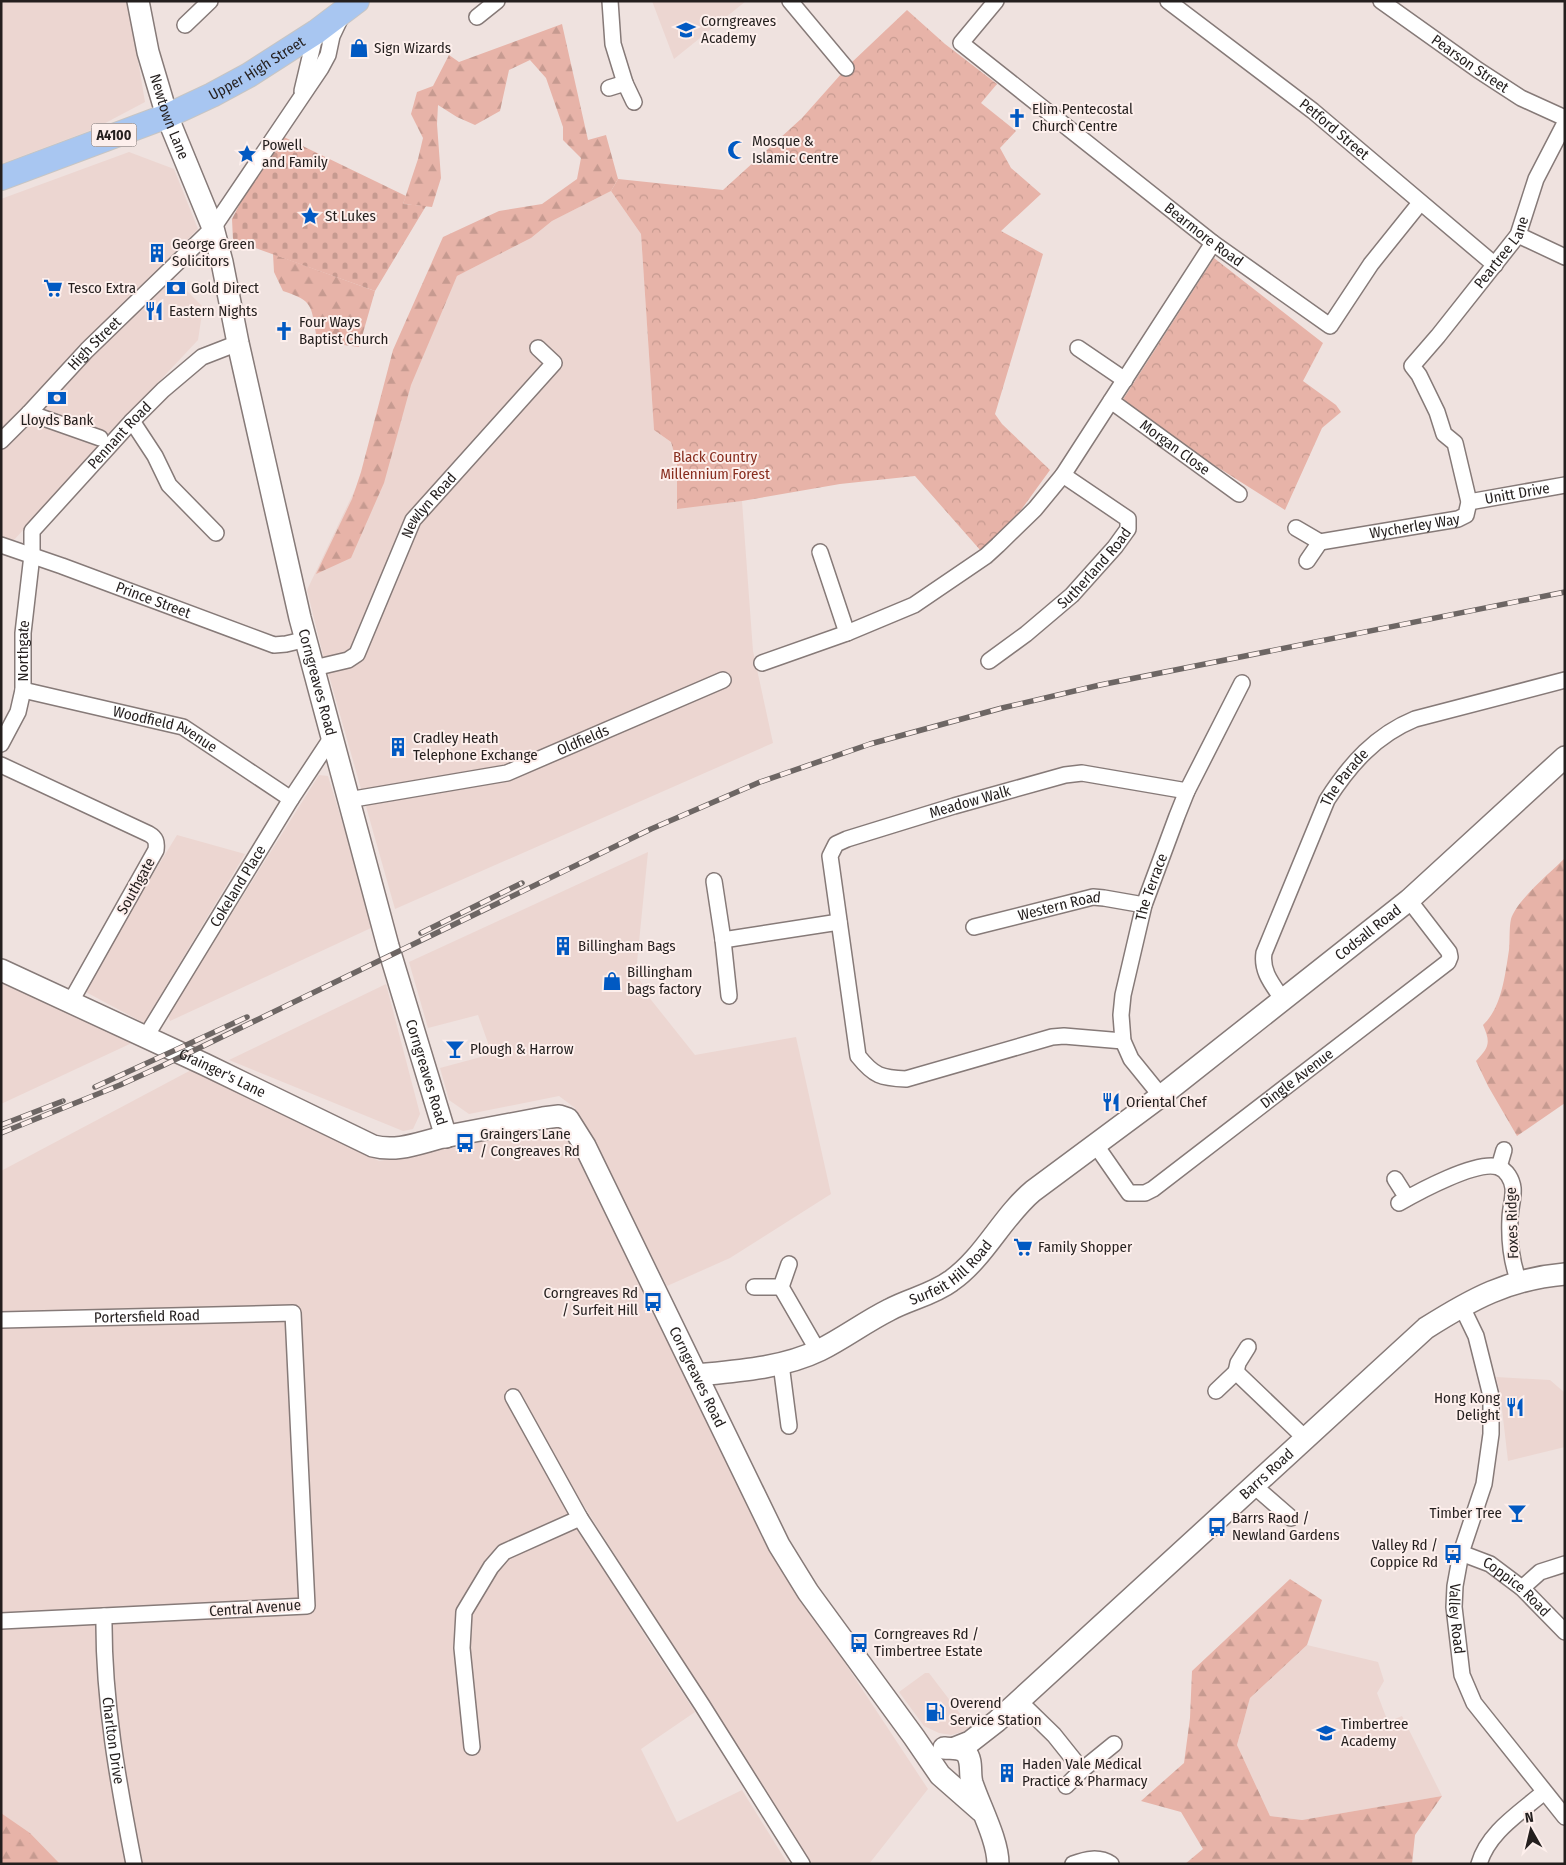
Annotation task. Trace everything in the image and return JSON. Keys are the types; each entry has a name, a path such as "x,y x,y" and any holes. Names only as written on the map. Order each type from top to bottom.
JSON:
{"main road":[{"name":"Upper High Street","path":"167,116 241,79 316,32 350,7"},
{"name":"A4100","path":"1,178 167,116"}],"street":[{"name":"Newtown Lane","path":"138,1 148,52 167,116 213,228"},
{"path":"185,25 210,1"},
{"path":"477,17 496,1"},
{"path":"610,1 613,44 625,83 634,102"},
{"path":"790,1 846,68"},
{"name":"Bearmore Road","path":"996,1 961,43 1214,243 1330,326 1371,264 1420,203"},
{"name":"Petford Street","path":"1168,1 1313,111 1495,266"},
{"name":"Pearson Street","path":"1381,1 1521,98 1565,118"},
{"name":"Upper High Street","path":"213,228 321,68 328,55 332,36 350,7"},
{"path":"213,228 216,213 303,90 316,32"},
{"path":"609,88 625,83"},
{"name":"Peartree Lane","path":"1412,366 1495,266 1518,235 1536,179 1565,123"},
{"name":"Corngreaves Road","path":"213,228 294,596 388,946 446,1137 543,1118 559,1116 568,1119 586,1146 779,1545 814,1599 943,1776 982,1811"},
{"name":"High Street","path":"1,441 87,350 213,228"},
{"path":"1518,235 1565,257"},
{"path":"762,663 847,633 914,605 986,556 1035,509 1063,475 1214,243"},
{"name":"Pennant Road","path":"32,555 32,531 132,420 163,390 202,357 238,343"},
{"name":"Newlyn Road","path":"314,668 348,660 357,654 413,520 554,363 538,348"},
{"path":"1078,348 1125,380"},
{"name":"Wycherley Way","path":"1320,542 1458,520 1466,515 1469,502 1455,443 1444,434 1437,412 1419,375 1412,366"},
{"name":"Morgan Close","path":"1111,401 1239,494"},
{"path":"29,413 100,438"},
{"path":"132,420 155,456 170,485 216,534"},
{"name":"Sutherland Road","path":"989,661 1026,634 1072,595 1115,548 1128,529 1128,519 1063,475"},
{"name":"Unitt Drive","path":"1469,502 1565,485"},
{"path":"1296,528 1320,542 1307,561"},
{"name":"Prince Street","path":"1,545 274,645 307,639"},
{"path":"820,552 847,633"},
{"name":"Northgate","path":"1,744 18,712 23,690 23,633 32,555"},
{"name":"Oldfields","path":"348,800 507,773 723,680"},
{"name":"The Parade","path":"1283,1000 1266,974 1262,962 1264,953 1327,800 1340,779 1353,764 1382,737 1398,726 1415,719 1565,680"},
{"name":"The Terrace","path":"1161,1096 1131,1059 1123,1040 1121,1015 1123,996 1144,905 1187,792 1242,683"},
{"name":"Woodfield Avenue","path":"23,690 183,727 291,799"},
{"name":"Cokeland Place","path":"145,1038 291,799 332,737"},
{"name":"Codsall Road","path":"1161,1096 1409,900 1565,757"},
{"name":"Southgate","path":"1,765 149,834 157,844 156,850 70,1002"},
{"name":"Meadow Walk","path":"1123,1040 1064,1036 1052,1037 906,1079 886,1078 873,1073 858,1056 830,856 836,844 847,839 954,806 1065,775 1082,773 1187,792"},
{"path":"714,881 729,996"},
{"name":"Western Road","path":"974,927 1093,897 1144,905"},
{"name":"Dingle Avenue","path":"1094,1144 1129,1193 1145,1193 1153,1189 1448,962 1450,952 1409,900"},
{"path":"723,940 839,922"},
{"name":"Grainger's Lane","path":"1,970 204,1064 373,1146 386,1149 400,1148 446,1137"},
{"name":"Surfeit Hill Road","path":"697,1375 781,1364 818,1351 890,1309 921,1297 951,1281 977,1256 1021,1201 1094,1144 1161,1096"},
{"name":"Foxes Ridge","path":"1499,1167 1504,1150"},
{"name":"Foxes Ridge","path":"1395,1179 1403,1200 1462,1173 1492,1166 1499,1167 1506,1172 1513,1189 1510,1219 1510,1250 1519,1282"},
{"path":"788,1264 781,1287 818,1351"},
{"name":"Barrs Road","path":"952,1749 970,1742 996,1721 1426,1328 1461,1306 1493,1290 1519,1282 1565,1274"},
{"path":"754,1288 781,1287"},
{"name":"Valley Road","path":"1461,1306 1476,1336 1491,1396 1490,1434 1484,1484 1461,1553 1455,1586 1454,1608 1462,1674 1474,1703 1565,1817"},
{"name":"Portersfield Road","path":"1,1320 293,1313"},
{"name":"Central Avenue","path":"1,1621 307,1606 293,1313"},
{"path":"1216,1391 1236,1372 1238,1363 1248,1347"},
{"path":"781,1364 789,1426"},
{"path":"1236,1372 1305,1438"},
{"path":"513,1397 580,1518 702,1705 802,1864"},
{"path":"1253,1485 1291,1518"},
{"path":"472,1747 462,1648 464,1612 491,1567 504,1552 580,1518"},
{"name":"Coppice Road","path":"1461,1553 1490,1564 1522,1588 1565,1632"},
{"path":"1522,1588 1540,1572 1552,1566 1565,1564"},
{"name":"Charlton Drive","path":"104,1616 104,1653 118,1782 134,1864"},
{"path":"1018,1700 1054,1736 1082,1770"},
{"name":"Barrs Road","path":"970,1767 977,1748 996,1721"},
{"name":"Corngreaves Road","path":"914,1737 938,1748 952,1749 966,1754 971,1780 994,1841 998,1864"},
{"path":"1066,1786 1082,1770 1114,1744"},
{"path":"952,1749 940,1755 936,1765 943,1776 954,1782 964,1779 970,1767"},
{"path":"1479,1864 1484,1850 1495,1835 1544,1792"},
{"path":"1073,1864 1086,1859 1104,1860 1111,1864"}],"shaded area":[{"path":"1,1 128,1 145,102 94,129 1,164"},
{"name":"Corngreaves Academy","path":"652,1 746,1 674,59"},
{"path":"129,152 174,169 198,229 162,266 203,307 198,340 14,540 1,538 1,199"},
{"path":"611,191 641,234 654,430 671,442 677,463 677,508 742,501 753,651 773,743 395,909 322,651 307,590 457,276 531,238 552,221"},
{"path":"319,775 328,776 355,863 371,928 170,1021 168,1015"},
{"path":"177,835 245,854 144,1023 82,990"},
{"path":"648,852 636,972 648,996 695,1055 796,1037 831,1194 730,1258 667,1286 575,1108 559,1096 469,1114 449,1100 440,1068 492,1054 478,1015 428,1028 409,962"},
{"path":"1,983 86,1021 134,1042 1,1104"},
{"path":"386,984 420,1114 413,1129 403,1131 229,1060"},
{"path":"193,1069 379,1161 486,1141 565,1129 765,1542 928,1789 869,1864 812,1864 566,1478 552,1486 695,1712 641,1749 677,1822 742,1790 788,1864 60,1864 30,1833 1,1813 1,1171"},
{"path":"1496,1377 1550,1380 1565,1393 1565,1447 1508,1461 1500,1392"},
{"name":"Timbertree Academy","path":"1307,1645 1378,1662 1384,1681 1377,1693 1388,1722 1402,1716 1442,1796 1302,1820 1270,1816 1237,1745 1250,1698"},
{"path":"925,1673 929,1673 971,1728 951,1735 939,1733 924,1726 899,1692"}],"green space":[{"name":"Black Country Millennium Forest","path":"907,10 945,44 997,84 981,103 1016,131 1000,148 1011,168 1041,194 1001,231 1043,254 995,414 1002,424 1050,470 1021,510 981,551 915,476 840,484 742,501 677,509 677,463 671,442 654,430 641,234 611,191 618,179 723,190 802,118 850,64"},
{"path":"562,24 588,140 606,135 618,179 611,191 552,221 531,238 457,276 411,385 384,483 351,558 316,574 352,499 361,472 393,350 443,237 499,211 542,204 577,179 581,158 563,140 563,127 546,78 530,60 509,70 500,111 475,125 457,117 438,105 437,124 441,178 432,207 403,204 423,138 411,114 417,92 433,86 449,55 459,62"},
{"path":"284,137 406,196 403,204 426,206 375,291 233,240 232,219 246,192"},
{"path":"273,254 375,291 359,347 344,345 316,334 309,305 300,298 283,291 274,272"},
{"path":"1214,258 1323,343 1303,381 1336,405 1341,412 1322,428 1285,510 1124,408 1122,401"},
{"path":"1565,858 1565,1103 1517,1136 1476,1061 1484,1052 1488,1041 1483,1025 1495,1009 1502,990 1509,950 1511,919 1514,912 1527,895"},
{"path":"1290,1579 1322,1600 1307,1645 1250,1698 1237,1745 1270,1816 1302,1820 1442,1796 1415,1835 1412,1864 1185,1864 1203,1849 1181,1812 1141,1801 1184,1763 1190,1718 1192,1671"},
{"path":"1,1813 30,1833 60,1864 1,1864"}],"railway":[{"path":"1,1133 120,1085 164,1065 651,829 760,782 870,744 1002,708 1100,685 1565,592"},
{"path":"421,933 522,883"},
{"path":"95,1087 247,1017"},
{"path":"1,1125 63,1101"}],"place":[{"name":"Corngreaves Academy","path":"686,30"},
{"name":"Sign Wizards","path":"359,48"},
{"name":"Elim Pentecostal Church Centre","path":"1017,118"},
{"name":"Mosque & Islamic Centre","path":"737,150"},
{"name":"Powell and Family","path":"247,154"},
{"name":"St Lukes","path":"310,216"},
{"name":"George Green Solicitors","path":"157,253"},
{"name":"Tesco Extra","path":"53,288"},
{"name":"Gold Direct","path":"176,288"},
{"name":"Eastern Nights","path":"154,311"},
{"name":"Four Ways Baptist Church","path":"284,331"},
{"name":"Lloyds Bank","path":"57,398"},
{"name":"Cradley Heath Telephone Exchange","path":"398,747"},
{"name":"Billingham Bags","path":"563,946"},
{"name":"Billingham bags factory","path":"612,981"},
{"name":"Plough & Harrow","path":"455,1049"},
{"name":"Oriental Chef","path":"1111,1102"},
{"name":"Graingers Lane / Congreaves Rd","path":"465,1143"},
{"name":"Family Shopper","path":"1023,1247"},
{"name":"Corngreaves Rd / Surfeit Hill","path":"653,1302"},
{"name":"Hong Kong Delight","path":"1515,1407"},
{"name":"Timber Tree","path":"1517,1513"},
{"name":"Barrs Raod / Newland Gardens","path":"1217,1527"},
{"name":"Valley Rd / Coppice Rd","path":"1453,1554"},
{"name":"Corngreaves Rd / Timbertree Estate","path":"859,1643"},
{"name":"Overend Service Station","path":"935,1712"},
{"name":"Timbertree Academy","path":"1326,1733"},
{"name":"Haden Vale Medical Practice & Pharmacy","path":"1007,1773"}]}
